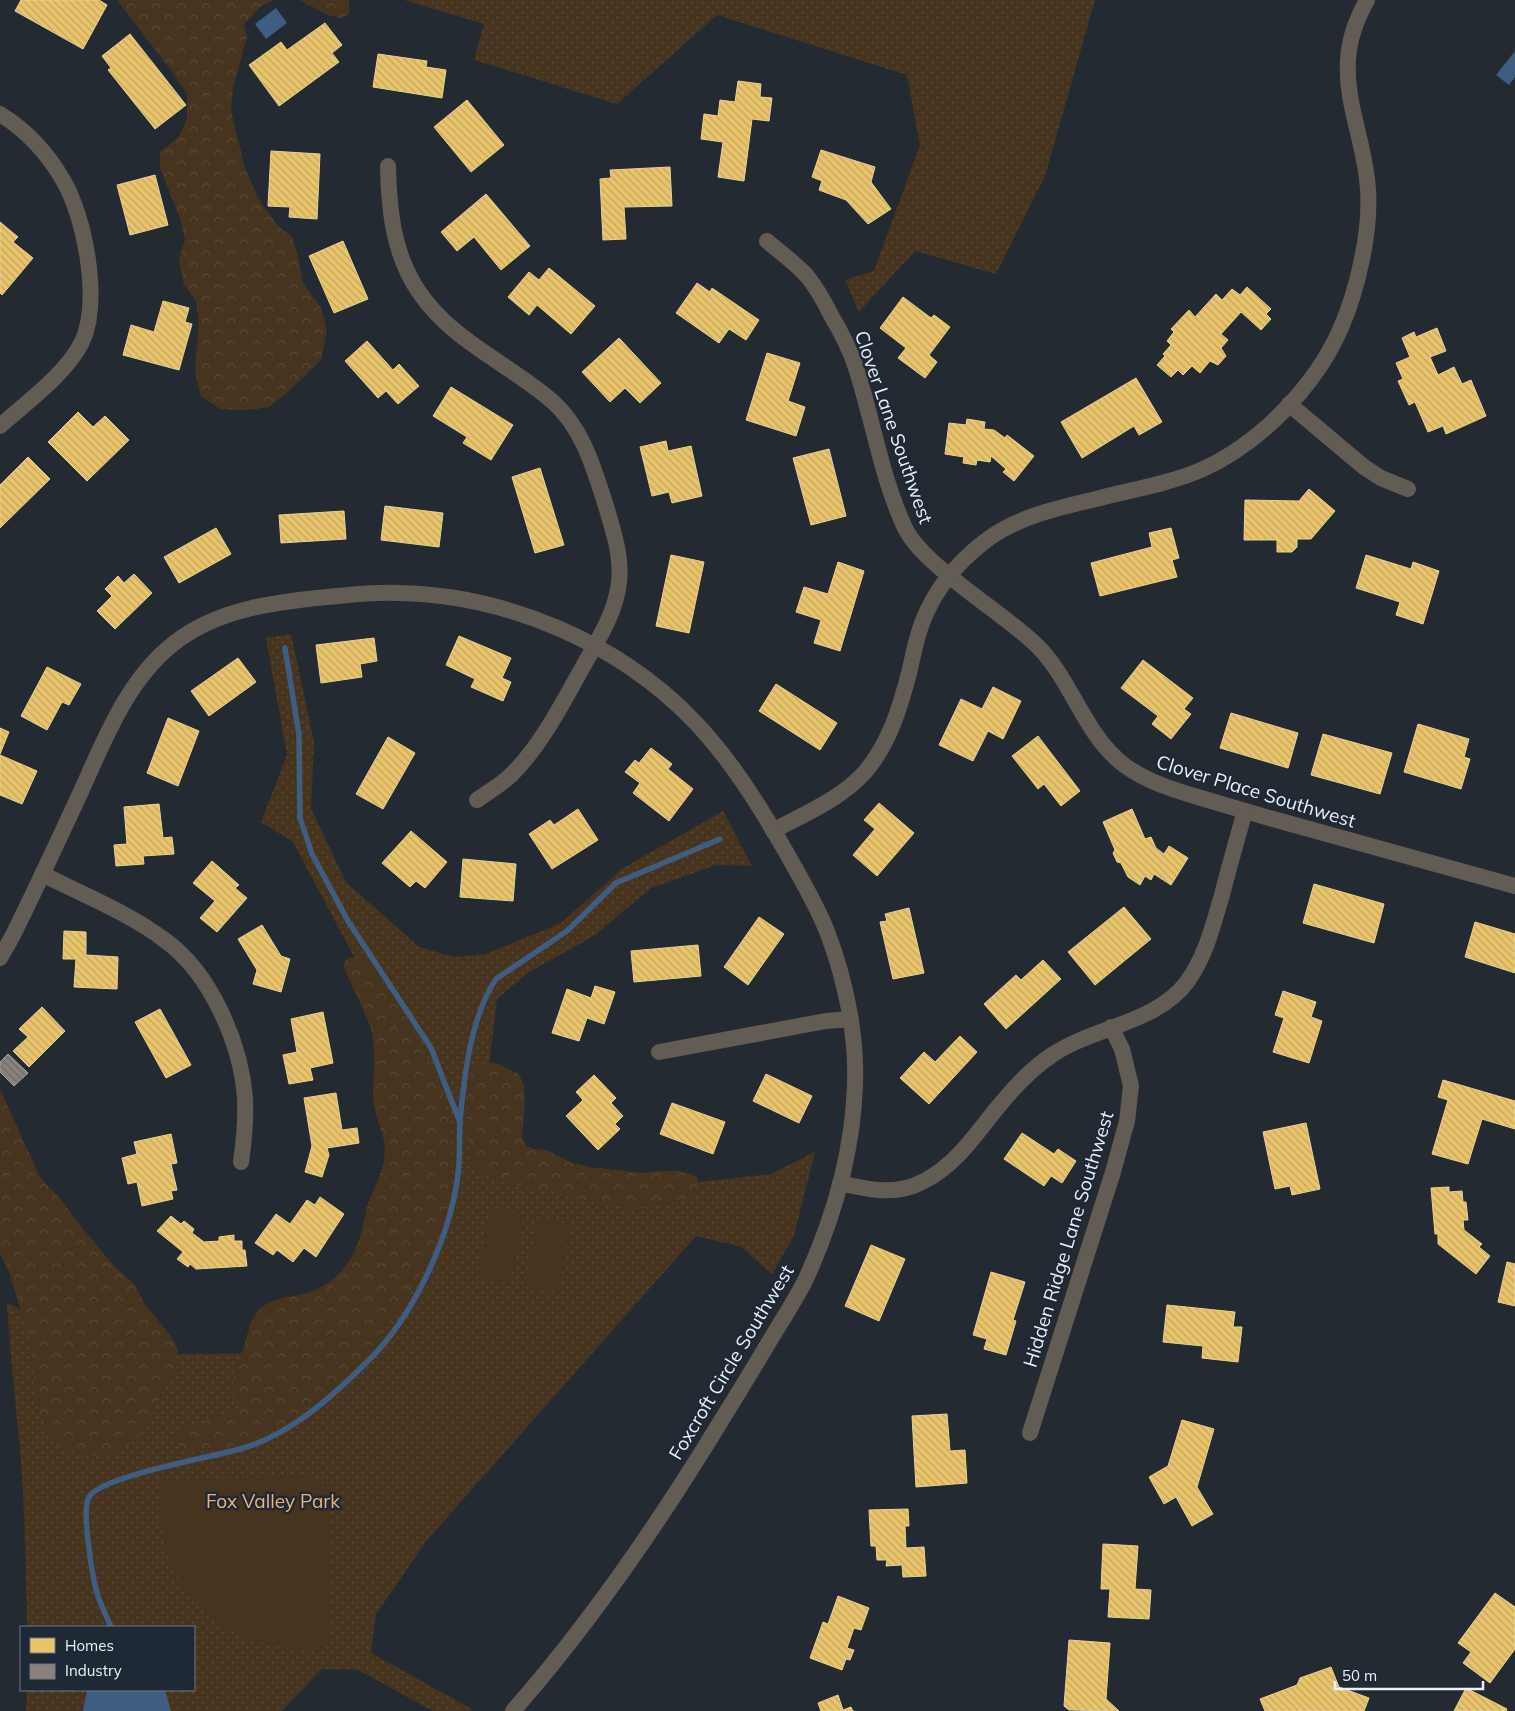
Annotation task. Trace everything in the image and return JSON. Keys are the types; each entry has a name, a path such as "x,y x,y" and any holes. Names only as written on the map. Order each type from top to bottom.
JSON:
{"street":[{"path":"773,830 838,794 854,783 872,763 887,737 898,712 924,619 938,591 964,559 994,534 1023,520 1050,510 1201,470 1252,440 1267,427 1289,404 1324,360 1341,328 1358,275 1364,246 1368,191 1364,157 1348,74 1348,58 1356,24 1367,0"},
{"path":"0,114 37,145 52,162 64,181 77,214 84,241 91,286 91,305 87,328 77,350 47,384 0,426"},
{"path":"388,166 388,196 392,224 406,266 418,291 454,331 554,402 574,427 589,455 619,553 619,582 613,610 594,646 532,752 509,777 477,800"},
{"name":"Clover Lane Southwest","path":"767,241 806,274 824,301 855,364 898,513 907,532 926,556 950,576"},
{"path":"1289,404 1364,467 1381,478 1408,489"},
{"name":"Clover Place Southwest","path":"950,576 1041,649 1060,675 1103,743 1124,764 1141,776 1163,786 1245,811 1515,886"},
{"name":"Foxcroft Circle Southwest","path":"0,958 12,937 105,740 137,681 150,665 189,632 215,619 259,607 324,597 400,593 454,598 513,612 563,630 594,646 645,678 696,723 742,780 773,830 816,908 829,937 851,1019 855,1088 852,1122 840,1183 818,1249 794,1302 689,1473 584,1626 552,1667 513,1711"},
{"path":"840,1183 865,1189 896,1190 923,1182 939,1173 966,1148 1003,1100 1036,1067 1053,1054 1071,1044 1150,1011 1168,1002 1176,995 1196,970 1211,934 1245,811"},
{"path":"42,874 145,927 168,942 195,969 217,1007 239,1062 245,1110 241,1162"},
{"path":"659,1052 826,1021 851,1019"},
{"name":"Hidden Ridge Lane Southwest","path":"1030,1433 1113,1172 1127,1122 1130,1086 1122,1049 1111,1028"}],"green space":[{"path":"117,0 275,0 261,6 244,24 247,37 233,88 231,111 245,169 261,203 278,226 292,237 303,283 321,308 327,330 321,360 288,392 269,407 246,410 220,409 201,396 195,372 199,321 196,301 184,285 179,260 185,239 180,218 160,168 160,152 179,137 187,118 187,94"},
{"path":"300,0 349,0 349,14 341,18 328,15"},
{"path":"404,0 1095,0 1045,176 996,274 915,251 859,312 845,280 874,271 920,145 907,75 717,15 617,104 474,60 484,24"},
{"name":"Fox Valley Park","path":"291,634 314,742 311,809 346,882 419,947 454,957 486,954 561,923 623,868 723,811 752,866 716,865 651,888 594,936 529,972 497,999 489,1065 491,1150 630,1190 771,1174 815,1152 794,1236 772,1274 742,1247 696,1236 428,1539 376,1614 371,1653 472,1709 470,1711 433,1711 358,1670 322,1669 282,1711 26,1711 27,1691 195,1691 195,1626 27,1626 22,1475 7,1303 111,1355 268,1353 359,1272 409,1140 394,1032 293,842 261,822 287,755 266,638"},
{"path":"349,957 362,960 372,968 418,1039 440,1088 452,1142 452,1172 449,1197 442,1223 421,1274 392,1321 359,1361 311,1405 284,1425 233,1447 201,1451 180,1446 176,1440 178,1432 243,1406 234,1400 233,1381 252,1320 257,1312 276,1300 308,1293 327,1284 347,1264 359,1240 367,1207 383,1165 385,1149 373,1101 374,1051 372,1034 367,1018 343,964"},
{"path":"484,1062 496,1063 519,1074 524,1086 525,1099 522,1138 527,1146 534,1149 547,1150 572,1163 590,1167 643,1173 679,1171 688,1173 697,1177 700,1187 697,1195 660,1205 622,1208 517,1185 479,1171 472,1164 468,1150 468,1096 470,1075 474,1067"},
{"path":"0,1089 40,1177 63,1202 114,1266 135,1285 144,1303 170,1335 178,1349 177,1371 163,1391 142,1434 120,1452 99,1456 75,1453 58,1445 39,1413 29,1337 10,1275 0,1253"},
{"path":"491,1208 524,1215 510,1284 477,1277"},
{"path":"539,1218 571,1225 557,1293 525,1287"},
{"path":"313,1476 330,1489 330,1646 302,1649 274,1646 247,1638 227,1629 189,1594 176,1572 162,1528 160,1509 161,1479"}],"water":[{"path":"276,8 287,23 266,39 255,24"},
{"path":"1515,51 1515,77 1509,85 1496,75"},
{"path":"87,1691 165,1691 171,1711 83,1711"}],"building: Homes":[{"path":"21,0 99,0 107,5 83,49 15,11"},
{"path":"325,23 342,45 332,53 339,62 279,106 249,65 281,42 287,50"},
{"path":"130,34 186,105 155,129 108,70 111,68 102,56"},
{"path":"378,54 427,61 426,67 446,70 442,98 373,87"},
{"path":"738,81 761,84 760,97 772,98 769,121 752,119 744,181 718,177 723,142 701,139 704,114 718,116 720,100 735,102"},
{"path":"467,100 504,145 471,172 434,127"},
{"path":"821,150 875,167 871,182 891,209 868,224 846,200 819,190 822,181 812,177"},
{"path":"271,151 320,154 317,219 289,217 290,207 268,206"},
{"path":"670,167 672,206 624,207 626,239 603,240 600,179 611,178 610,170"},
{"path":"155,175 168,225 130,235 117,185"},
{"path":"486,194 530,246 501,270 474,237 457,251 441,232"},
{"path":"0,222 18,237 13,242 33,258 2,295 0,293"},
{"path":"343,241 368,299 334,313 309,256"},
{"path":"549,268 595,306 571,334 537,305 529,315 508,297 529,272 539,280"},
{"path":"697,283 710,292 712,288 759,320 746,340 729,329 719,343 676,313"},
{"path":"1247,287 1271,309 1266,314 1271,319 1261,330 1241,312 1221,334 1228,340 1221,348 1226,356 1218,365 1210,361 1200,373 1192,366 1183,375 1178,370 1171,377 1157,365 1171,345 1167,341 1174,332 1171,329 1189,310 1195,317 1216,294 1222,300 1232,289 1240,295"},
{"path":"903,297 931,318 934,315 950,327 929,355 937,362 925,378 898,358 906,348 880,328"},
{"path":"163,301 189,308 185,322 192,324 179,370 123,355 131,325 154,332"},
{"path":"1437,328 1446,351 1430,357 1438,375 1454,367 1462,384 1471,380 1486,416 1446,434 1443,426 1428,432 1415,402 1409,405 1398,381 1403,379 1396,363 1410,357 1402,338 1414,332 1416,337"},
{"path":"619,338 661,383 640,403 625,388 610,402 582,372"},
{"path":"367,341 393,370 399,364 419,386 398,404 386,391 378,398 345,361"},
{"path":"767,353 800,363 788,401 805,407 796,436 746,420"},
{"path":"1136,378 1162,422 1139,435 1134,426 1082,458 1061,422"},
{"path":"451,387 513,425 491,460 463,443 467,437 433,416"},
{"path":"78,412 93,427 105,416 129,440 87,481 48,442"},
{"path":"967,419 985,422 984,429 994,430 1005,438 1007,435 1034,456 1014,481 1003,472 1006,469 991,456 990,462 977,460 976,465 963,463 964,457 945,454 949,423 966,425"},
{"path":"666,441 668,451 691,446 702,496 672,503 669,492 652,496 640,447"},
{"path":"829,449 846,516 811,525 793,458"},
{"path":"28,457 50,479 0,528 0,485"},
{"path":"540,468 564,545 535,553 512,477"},
{"path":"1309,489 1335,511 1311,539 1297,539 1297,547 1292,552 1277,552 1277,540 1244,540 1245,500 1299,501"},
{"path":"385,506 443,513 439,547 381,540"},
{"path":"344,511 346,539 281,543 279,515"},
{"path":"216,528 231,554 179,583 164,557"},
{"path":"1171,528 1179,558 1172,560 1177,577 1100,596 1091,563 1152,547 1149,533"},
{"path":"671,555 704,562 689,633 656,626"},
{"path":"1366,555 1411,569 1413,562 1439,571 1423,624 1396,615 1400,602 1356,588"},
{"path":"838,562 864,571 840,651 814,643 821,620 796,612 804,587 828,594"},
{"path":"134,574 152,593 115,629 97,611 112,596 105,589 118,576 124,583"},
{"path":"459,636 511,658 502,678 511,682 503,701 471,687 475,679 446,665"},
{"path":"374,638 377,661 360,664 362,677 321,683 316,645"},
{"path":"238,658 256,682 209,716 191,691"},
{"path":"1143,660 1193,698 1184,709 1191,714 1171,739 1152,724 1158,716 1121,688"},
{"path":"47,667 81,684 69,705 62,702 47,730 21,716"},
{"path":"776,684 837,723 820,750 759,711"},
{"path":"993,687 1021,701 1003,739 988,731 973,761 939,745 961,699 982,709"},
{"path":"1231,713 1298,733 1288,768 1220,748"},
{"path":"168,718 199,731 178,786 147,773"},
{"path":"1418,724 1469,739 1464,757 1470,759 1461,789 1404,772"},
{"path":"0,728 9,732 0,754"},
{"path":"1323,734 1392,753 1380,794 1311,775"},
{"path":"1038,736 1080,791 1061,806 1044,784 1038,789 1012,756"},
{"path":"388,737 415,753 383,809 356,794"},
{"path":"651,748 672,764 668,769 693,789 669,821 633,793 640,783 625,772 635,760 639,763"},
{"path":"0,755 37,771 22,804 0,795"},
{"path":"879,803 914,833 877,876 853,855 875,829 864,820"},
{"path":"159,804 163,838 172,837 174,854 143,856 144,864 116,866 114,845 127,844 124,807"},
{"path":"578,809 598,840 552,869 529,834 550,820 554,825"},
{"path":"1132,809 1145,839 1151,837 1156,848 1164,854 1169,846 1188,858 1171,885 1154,874 1151,880 1145,876 1140,885 1128,877 1121,863 1117,862 1113,853 1115,850 1103,822"},
{"path":"411,831 447,862 425,888 416,881 410,887 382,863"},
{"path":"463,859 516,864 513,901 460,897"},
{"path":"212,861 239,885 235,888 247,898 217,932 200,918 215,901 193,883"},
{"path":"1314,884 1384,904 1374,943 1303,923"},
{"path":"1124,907 1151,939 1095,985 1068,952"},
{"path":"909,908 924,973 893,979 880,922 887,921 885,914"},
{"path":"759,917 784,934 748,985 724,967"},
{"path":"1475,922 1515,934 1515,973 1465,957"},
{"path":"262,925 281,956 290,959 281,992 253,984 257,970 238,939"},
{"path":"64,931 86,932 86,955 118,957 117,989 74,987 76,959 63,959"},
{"path":"698,945 701,976 634,982 631,951"},
{"path":"1043,960 1061,979 1006,1029 984,1004 1016,975 1021,980"},
{"path":"595,986 615,992 604,1024 587,1018 579,1041 552,1033 567,989 591,998"},
{"path":"1283,991 1316,1002 1311,1017 1322,1021 1309,1063 1273,1052 1284,1018 1275,1015"},
{"path":"42,1007 65,1031 29,1067 13,1051 28,1037 19,1029"},
{"path":"160,1009 191,1065 166,1078 135,1022"},
{"path":"323,1012 333,1063 310,1068 313,1080 289,1084 283,1055 297,1052 291,1019"},
{"path":"960,1036 977,1052 929,1104 900,1078 924,1052 935,1062"},
{"path":"766,1074 812,1096 799,1123 753,1101"},
{"path":"594,1075 616,1098 611,1103 623,1116 615,1124 620,1129 598,1150 566,1116 583,1100 576,1092"},
{"path":"1443,1080 1515,1101 1515,1129 1482,1119 1468,1164 1432,1154 1448,1100 1438,1097"},
{"path":"336,1093 342,1130 357,1128 359,1143 327,1148 329,1155 322,1177 305,1172 312,1146 304,1098"},
{"path":"672,1103 725,1122 713,1154 660,1134"},
{"path":"1306,1123 1320,1189 1292,1195 1290,1186 1275,1189 1263,1132"},
{"path":"1022,1133 1054,1154 1058,1149 1076,1161 1062,1183 1051,1176 1044,1186 1004,1159"},
{"path":"171,1134 177,1163 171,1164 177,1190 171,1191 173,1199 142,1206 137,1182 128,1184 122,1158 137,1154 134,1142"},
{"path":"1449,1187 1449,1192 1462,1191 1463,1202 1466,1202 1468,1220 1463,1220 1464,1230 1482,1244 1479,1247 1490,1256 1476,1274 1438,1244 1438,1234 1435,1234 1431,1188"},
{"path":"320,1197 344,1214 316,1257 304,1248 293,1262 277,1250 273,1255 255,1243 276,1214 290,1224 307,1200 315,1205"},
{"path":"171,1216 181,1224 184,1221 194,1229 192,1233 204,1242 219,1241 219,1237 234,1235 234,1241 242,1241 242,1250 245,1250 247,1266 196,1269 190,1264 188,1267 177,1259 183,1252 157,1231"},
{"path":"871,1245 905,1259 879,1321 845,1306"},
{"path":"1507,1262 1515,1264 1515,1306 1498,1302"},
{"path":"991,1272 1025,1282 1013,1320 1016,1321 1006,1355 984,1349 987,1339 973,1335"},
{"path":"1167,1305 1235,1312 1233,1327 1242,1327 1238,1362 1202,1358 1203,1346 1163,1342"},
{"path":"947,1414 950,1451 965,1450 967,1483 916,1487 912,1416"},
{"path":"1182,1420 1214,1429 1197,1487 1213,1514 1192,1526 1176,1497 1164,1504 1149,1477 1168,1466"},
{"path":"908,1509 909,1526 905,1526 906,1548 924,1547 926,1576 903,1577 902,1565 886,1566 887,1560 877,1560 876,1546 871,1546 869,1510"},
{"path":"1103,1544 1138,1546 1135,1589 1151,1590 1149,1619 1108,1617 1110,1589 1101,1589"},
{"path":"1495,1593 1515,1607 1515,1649 1490,1683 1463,1663 1471,1652 1458,1643"},
{"path":"838,1596 869,1608 861,1630 854,1628 847,1648 854,1650 850,1660 846,1659 842,1670 810,1658 823,1622 828,1624"},
{"path":"1069,1640 1110,1643 1106,1699 1119,1711 1069,1710 1064,1706"},
{"path":"1331,1667 1339,1687 1369,1698 1364,1711 1265,1711 1260,1699 1297,1685 1300,1678"},
{"path":"1466,1688 1507,1709 1506,1711 1454,1711"},
{"path":"838,1695 843,1710 851,1707 853,1711 821,1711 818,1703"}],"building: Industry":[{"path":"8,1054 28,1073 14,1086 0,1072 0,1062"}],"waterway":[{"path":"285,648 299,735 300,818 312,854 348,921 431,1048 459,1120"},
{"path":"111,1626 99,1599 91,1563 86,1517 89,1497 98,1489 135,1475 240,1449 276,1435 325,1401 368,1361 385,1342 416,1296 440,1243 456,1190 462,1104 470,1047 480,1010 496,979 567,931 616,883 720,839"}]}
